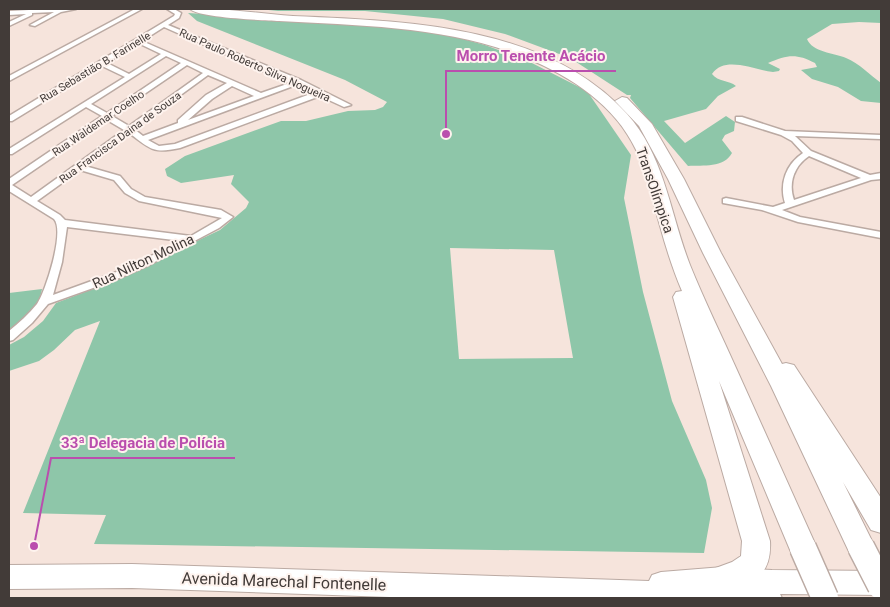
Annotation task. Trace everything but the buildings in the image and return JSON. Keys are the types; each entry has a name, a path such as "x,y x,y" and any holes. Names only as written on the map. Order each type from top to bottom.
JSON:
{"highway":[{"name":"TransOlímpica","path":"195,9 223,13 368,21 422,27 459,34 509,47 556,67 593,90 625,120 636,137 654,178 681,265 825,598"},
{"name":"TransOlímpica","path":"236,9 380,17 432,23 499,38 547,54 569,64 604,86 628,105 645,124 676,179 725,280 743,311 881,585"},
{"path":"681,265 680,279 684,302 756,541 756,558 751,566 734,576 722,579"},
{"path":"743,311 795,384 881,521"}],"main road":[{"name":"Avenida Marechal Fontenelle","path":"9,577 142,576 769,598"},
{"path":"637,594 663,584 722,579 881,585"}],"street":[{"path":"9,13 73,9"},
{"path":"9,78 139,9"},
{"name":"Rua Sebastião B. Farinelle","path":"9,119 177,17 177,12 170,9"},
{"path":"33,25 63,10"},
{"path":"9,24 34,12"},
{"name":"Rua Paulo Roberto Silva Nogueira","path":"164,25 347,105"},
{"path":"138,41 261,96"},
{"path":"9,152 167,53"},
{"name":"Rua Waldemar Coelho","path":"9,183 187,62"},
{"path":"102,63 129,76"},
{"name":"Rua Francisca Daina de Souza","path":"31,201 208,72"},
{"path":"143,139 298,82"},
{"path":"176,126 202,102 232,83"},
{"path":"86,104 130,130 154,148 172,148 320,93"},
{"path":"739,120 784,134 795,139 808,153 869,178"},
{"path":"784,134 881,137"},
{"path":"790,204 785,188 795,163 799,158 808,153"},
{"name":"Rua Nilton Molina","path":"45,301 109,279 153,260 193,239 228,216 221,213 142,199 128,191 117,178 80,167"},
{"path":"774,210 869,178 881,176"},
{"path":"9,187 50,211 62,223 193,239"},
{"path":"726,201 774,210 787,216 881,235"},
{"path":"787,216 798,226 881,242"},
{"path":"9,337 45,301 61,248 62,223"}],"green space":[{"path":"259,9 881,9 881,23 832,24 807,39 818,49 855,63 881,83 881,103 861,101 838,87 812,79 801,70 817,67 815,63 797,56 781,58 768,63 780,69 773,72 740,65 724,65 712,74 714,77 736,86 718,96 706,109 664,121 685,143 726,116 735,122 734,131 725,135 722,140 732,153 728,158 713,165 688,166 630,98 631,95 627,95 570,58 505,34 443,19 365,11 278,11"},
{"path":"188,13 385,26 448,35 485,45 526,60 587,91 631,155 624,198 643,292 672,401 706,480 712,508 704,553 94,544 106,515 23,513 100,321 75,330 39,361 9,371 9,345 24,337 43,321 56,303 106,284 220,230 246,208 249,202 231,184 234,175 181,183 167,176 165,169 185,156 281,121 306,121 348,111 375,110 383,107 387,102 345,80 197,21","holes":["450,248 554,250 573,358 459,359"]},
{"path":"42,289 34,308 9,331 9,293"}],"place":[{"name":"Morro Tenente Acácio","path":"446,134"},
{"name":"33ª Delegacia de Polícia","path":"34,546"}]}
